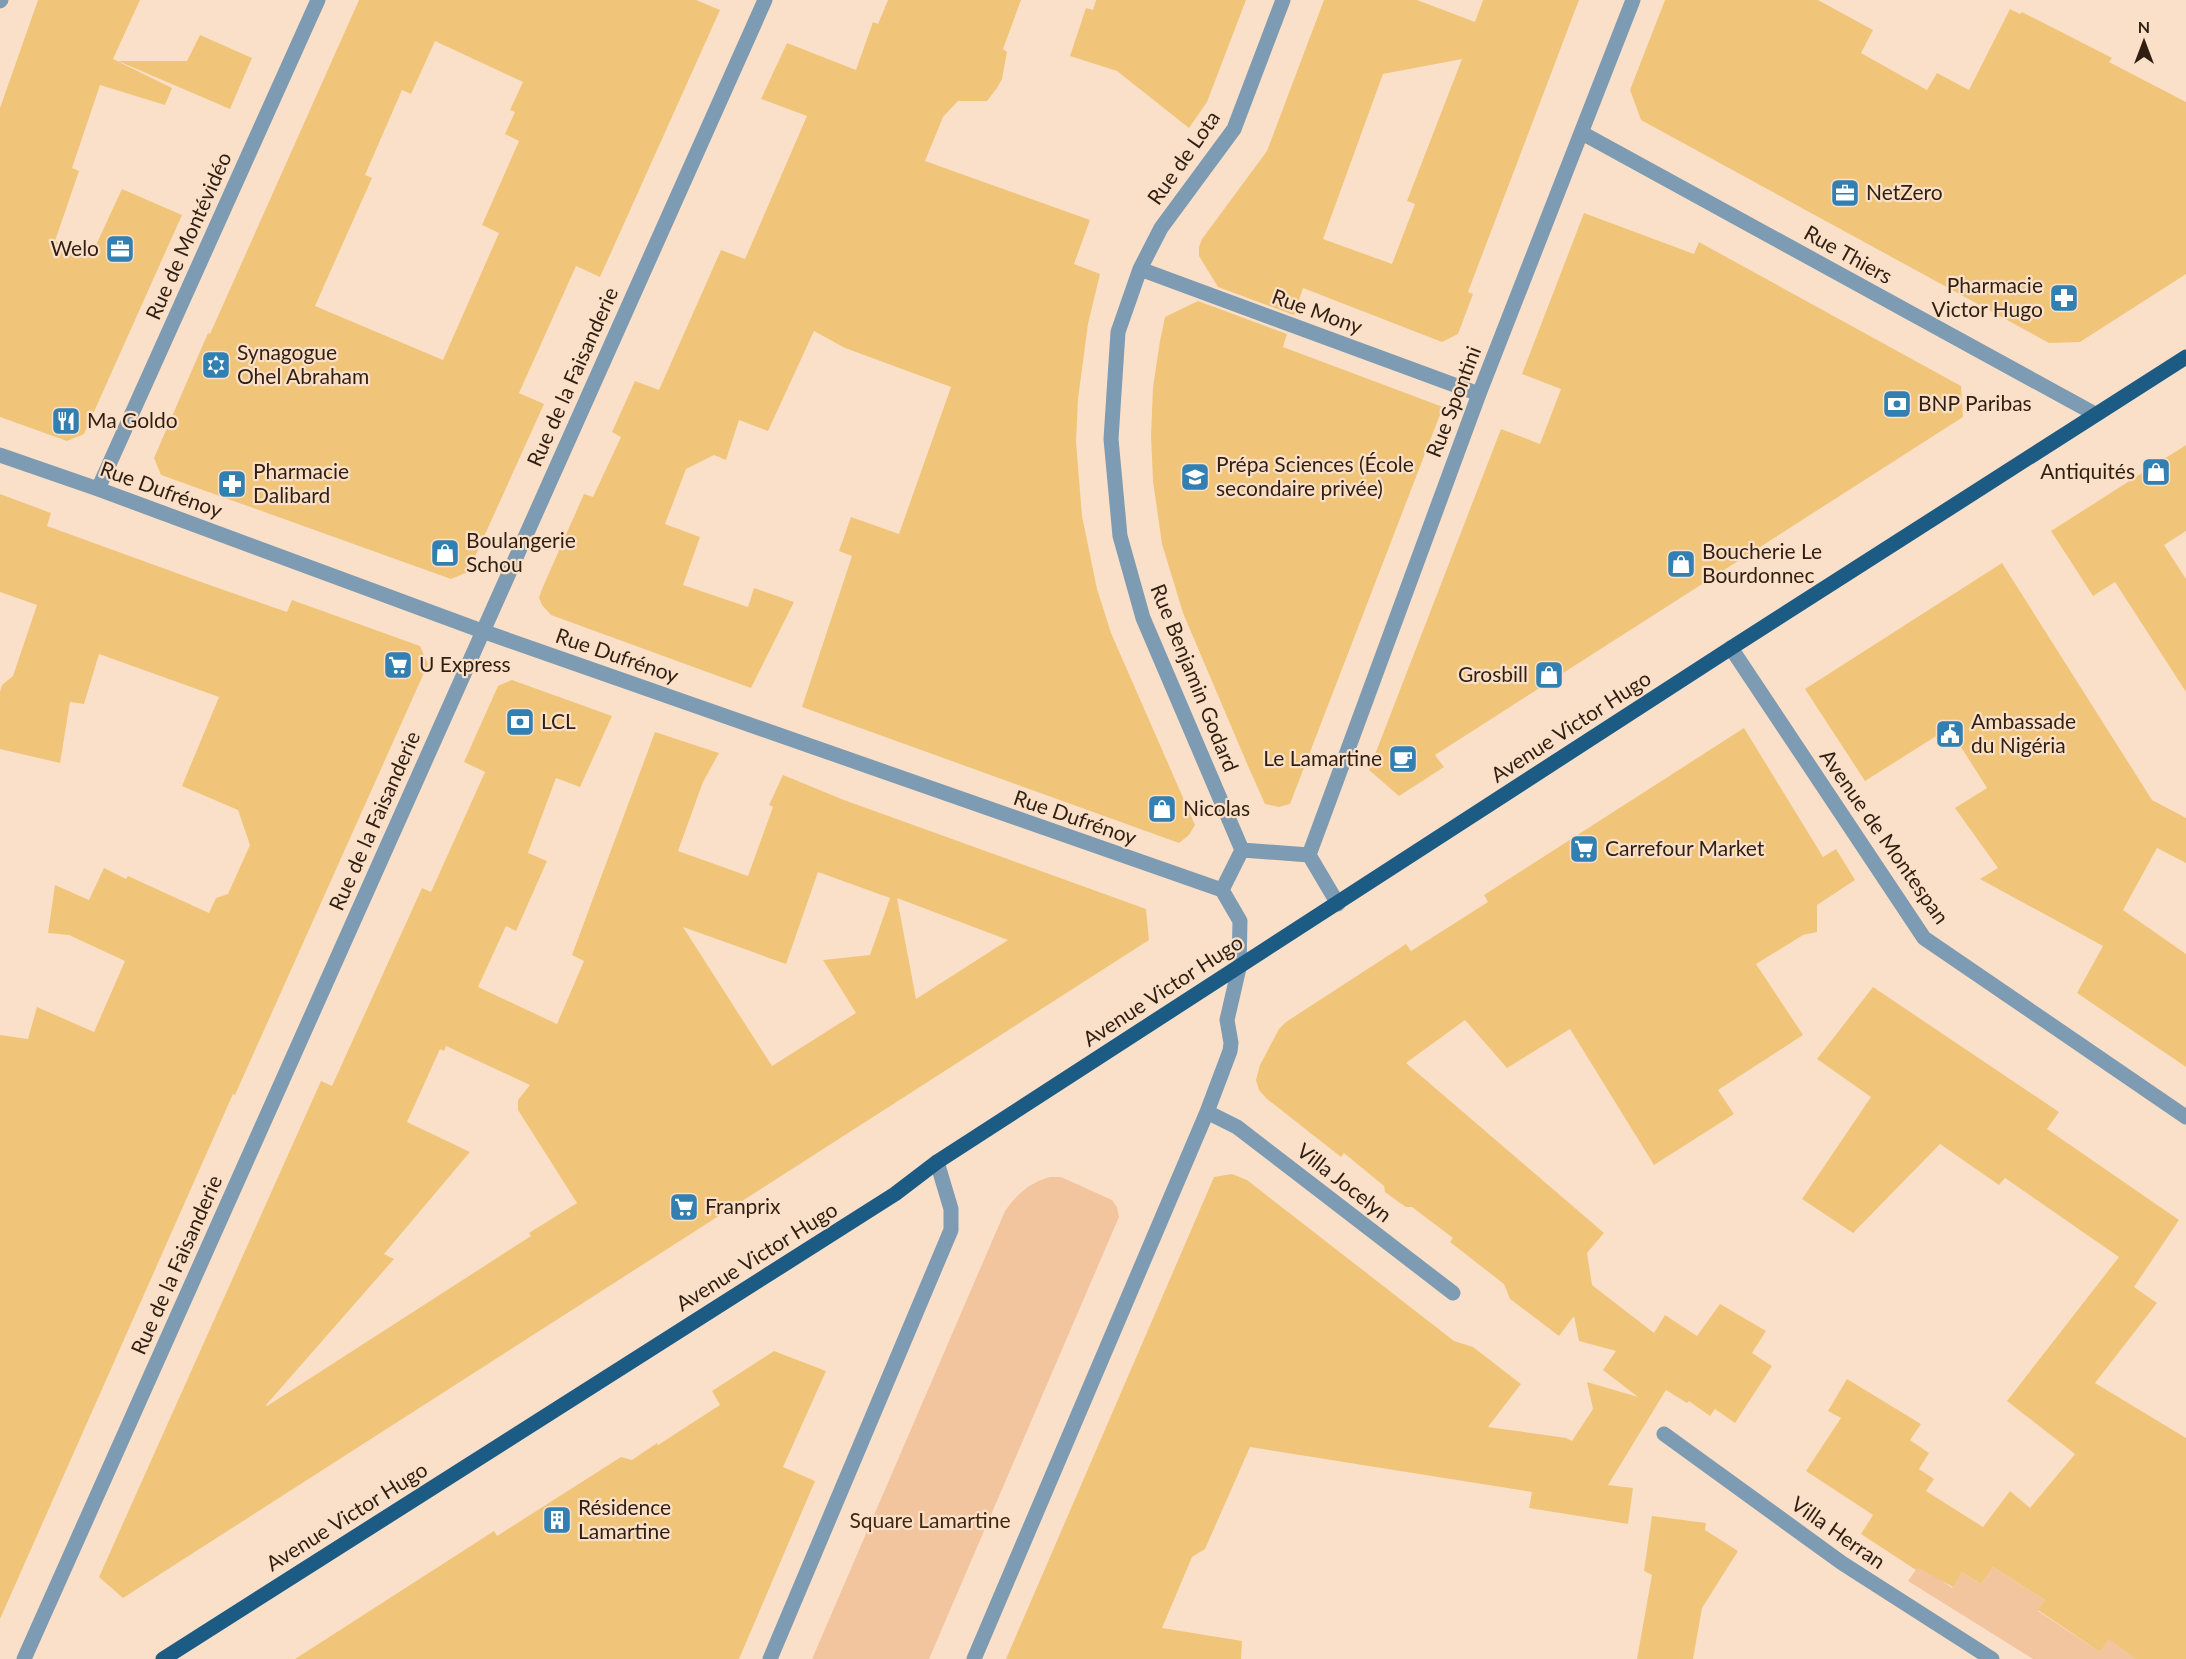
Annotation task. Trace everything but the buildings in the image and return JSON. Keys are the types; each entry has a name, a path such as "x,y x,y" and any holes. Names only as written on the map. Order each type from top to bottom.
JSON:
{"main road":[{"name":"Avenue Victor Hugo","path":"163,1659 895,1194 937,1162 1731,648 2186,357"}],"street":[{"name":"Rue de Montévidéo","path":"98,489 318,0"},
{"name":"Rue de la Faisanderie","path":"24,1659 765,0"},
{"name":"Rue de Lota","path":"1140,269 1161,228 1234,129 1283,0"},
{"name":"Rue Spontini","path":"1309,855 1479,394 1633,0"},
{"name":"Rue Thiers","path":"1582,133 2095,414"},
{"name":"Rue Mony","path":"1140,269 1479,394"},
{"name":"Rue Benjamin Godard","path":"1140,269 1118,332 1111,439 1120,536 1143,618 1242,850"},
{"name":"Rue Dufrénoy","path":"0,455 482,631 1222,890"},
{"name":"Avenue de Montespan","path":"1731,648 1924,938 2186,1117"},
{"path":"974,1659 1207,1112 1230,1051 1227,1020 1239,968 1240,921 1222,890 1242,850 1309,855 1338,904"},
{"name":"Villa Jocelyn","path":"1207,1112 1237,1127 1453,1293"},
{"path":"770,1659 951,1230 951,1209 937,1162"},
{"name":"Villa Herran","path":"1664,1434 1842,1563 1992,1659"}],"green space":[{"name":"Square Lamartine","path":"1050,1177 1061,1177 1112,1200 1117,1207 1119,1217 929,1659 812,1659 1005,1211 1024,1190"},
{"path":"1929,1551 1941,1580 1952,1588 1962,1572 1981,1584 1993,1567 2045,1600 2038,1611 2100,1652 2123,1617 2129,1653 2136,1659 2033,1659 1908,1581"}],"place":[{"name":"NetZero","path":"1845,193"},
{"name":"Welo","path":"120,249"},
{"name":"Pharmacie Victor Hugo","path":"2064,298"},
{"name":"Synagogue Ohel Abraham","path":"216,365"},
{"name":"BNP Paribas","path":"1897,404"},
{"name":"Ma Goldo","path":"66,421"},
{"name":"Antiquités","path":"2156,472"},
{"name":"Prépa Sciences (École secondaire privée)","path":"1195,477"},
{"name":"Pharmacie Dalibard","path":"232,484"},
{"name":"Boulangerie Schou","path":"445,553"},
{"name":"Boucherie Le Bourdonnec","path":"1681,564"},
{"name":"U Express","path":"398,665"},
{"name":"Grosbill","path":"1549,675"},
{"name":"LCL","path":"520,722"},
{"name":"Ambassade du Nigéria","path":"1950,734"},
{"name":"Le Lamartine","path":"1403,759"},
{"name":"Nicolas","path":"1162,809"},
{"name":"Carrefour Market","path":"1584,849"},
{"name":"Franprix","path":"684,1207"},
{"name":"Résidence Lamartine","path":"557,1520"}]}
